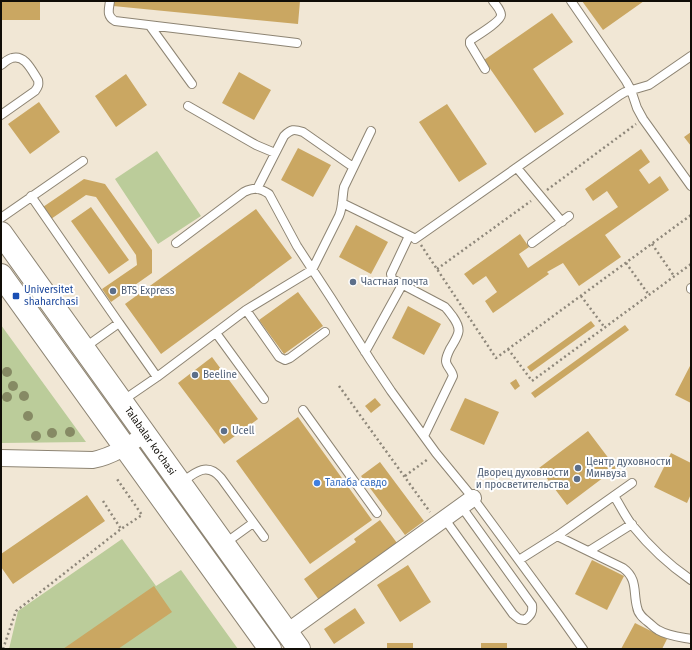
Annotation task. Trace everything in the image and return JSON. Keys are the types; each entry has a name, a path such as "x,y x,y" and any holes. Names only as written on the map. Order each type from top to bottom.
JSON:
{"main road":[{"name":"Talabalar ko'chasi","path":"1,233 293,640"},
{"path":"1,275 270,649"}],"street":[{"path":"1,458 93,460 102,458 125,448 145,434"},
{"path":"293,640 441,520 467,502"}],"lane":[{"path":"110,1 108,11 109,16 115,21 297,43"},
{"path":"485,69 470,44 470,41 499,20 501,14 493,1"},
{"path":"570,1 626,81 643,119 691,186"},
{"path":"150,26 192,84"},
{"path":"424,436 453,376 446,364 446,360 459,329 458,324 449,310 392,279 391,274 414,239 620,95 649,84 691,56"},
{"path":"1,65 11,58 16,57 25,60 39,84 35,91 1,115"},
{"path":"188,106 256,145 275,154"},
{"path":"257,188 284,136 289,131 295,130 303,132 353,167"},
{"path":"122,401 157,377 246,310 312,270 342,210 344,187 371,131"},
{"path":"1,218 82,161"},
{"path":"517,168 562,222"},
{"path":"176,243 244,192 257,188 264,190 269,194 297,246 312,270 391,391 436,453 532,605 531,615 525,620 519,619 513,614 441,520"},
{"path":"31,196 157,377"},
{"path":"342,203 414,239"},
{"path":"532,243 570,216"},
{"path":"365,352 402,285"},
{"path":"246,310 279,357 285,360 290,358 325,332"},
{"path":"84,349 119,323"},
{"path":"216,333 264,398"},
{"path":"303,410 377,513"},
{"path":"180,484 191,475 202,470 208,469 215,471 264,537"},
{"path":"519,560 632,483"},
{"path":"614,496 632,524 654,550 680,573 691,580"},
{"path":"467,502 519,560 583,649"},
{"path":"223,544 253,523"},
{"path":"589,551 632,524"},
{"path":"556,536 629,572 633,580 636,606 643,618 658,630 672,636 691,639"}],"path":[{"path":"414,239 496,358 691,216"},
{"path":"652,244 674,276"},
{"path":"626,264 649,295"},
{"path":"508,349 532,381 691,264"},
{"path":"581,296 605,328"},
{"path":"339,386 404,476 441,520"},
{"path":"404,476 436,453"},
{"path":"3,649 16,610 121,529 142,515 117,479"},
{"path":"103,501 121,529"}],"green space":[{"path":"157,151 201,216 158,244 115,179"},
{"path":"1,325 86,442 1,443"},
{"path":"122,539 156,586 181,570 238,649 9,649 18,611"}],"building":[{"path":"1,1 40,1 40,20 1,20"},
{"path":"113,1 300,1 298,24 113,6"},
{"path":"582,1 644,1 603,30"},
{"path":"552,13 573,42 533,69 564,114 535,133 484,60"},
{"path":"239,72 271,90 254,120 222,103"},
{"path":"126,74 147,105 116,127 95,96"},
{"path":"39,102 60,132 30,154 8,124"},
{"path":"447,104 487,164 459,182 419,122"},
{"path":"691,132 691,146 684,137"},
{"path":"298,148 331,165 313,197 281,180"},
{"path":"641,149 650,162 639,170 649,184 660,176 669,190 605,235 621,257 579,286 563,263 547,272 549,274 493,313 485,301 497,292 486,276 473,285 464,274 520,234 529,247 519,254 528,268 618,207 607,191 593,201 585,189"},
{"path":"84,179 105,184 152,250 152,273 111,302 102,289 137,265 136,255 96,197 86,195 51,219 43,207"},
{"path":"91,207 129,260 109,274 71,221"},
{"path":"256,209 292,258 161,354 125,304"},
{"path":"356,225 388,242 371,274 339,257"},
{"path":"298,292 323,326 284,354 259,320"},
{"path":"408,306 441,324 424,355 392,338"},
{"path":"591,321 595,326 531,372 527,367"},
{"path":"625,325 629,330 535,398 531,393"},
{"path":"212,357 258,419 224,444 178,383"},
{"path":"691,364 691,403 675,395"},
{"path":"516,379 520,386 515,390 510,383"},
{"path":"375,398 381,405 371,413 365,406"},
{"path":"465,398 499,412 484,445 450,430"},
{"path":"298,417 372,520 310,564 236,461"},
{"name":"Центр духовности Минвуза","path":"588,431 616,468 567,505 539,468"},
{"path":"671,453 691,463 691,494 687,503 654,487"},
{"path":"380,462 424,521 405,535 361,476"},
{"path":"87,495 105,521 13,584 1,567 1,554"},
{"path":"380,520 397,543 319,600 304,579 356,542 354,539"},
{"path":"592,560 624,576 607,610 575,594"},
{"path":"408,565 431,602 400,622 377,585"},
{"path":"154,586 172,612 118,649 63,649"},
{"path":"355,608 365,623 334,644 324,629"},
{"path":"635,623 667,639 662,649 621,649"},
{"path":"387,643 413,643 413,649 387,649"},
{"path":"481,643 507,643 507,649 481,649"}],"place":[{"name":"Частная почта","path":"353,282"},
{"name":"BTS Express","path":"113,291"},
{"name":"Universitet shaharchasi","path":"16,296"},
{"name":"Beeline","path":"195,375"},
{"name":"Ucell","path":"224,431"},
{"name":"Центр духовности Минвуза","path":"578,468"},
{"name":"Дворец духовности и просветительства","path":"577,479"},
{"name":"Талаба савдо","path":"317,483"}]}
